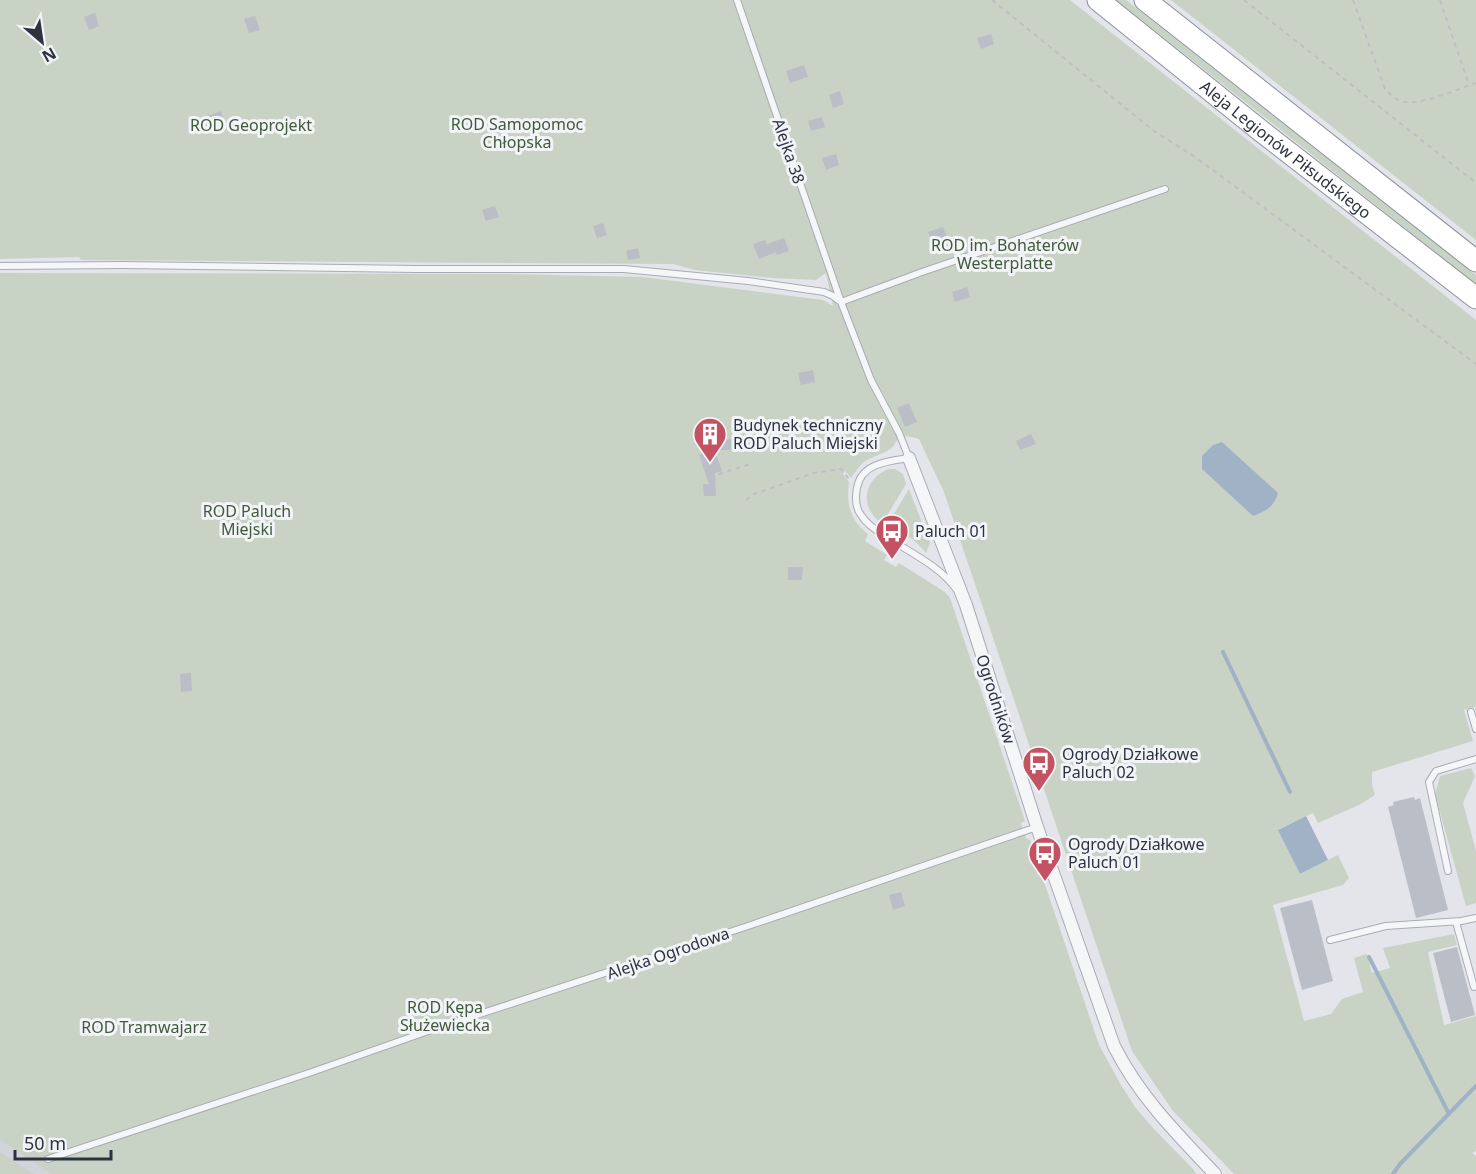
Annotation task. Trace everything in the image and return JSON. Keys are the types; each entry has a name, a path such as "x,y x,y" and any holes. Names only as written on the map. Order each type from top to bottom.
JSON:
{"highway":[{"name":"Aleja Legionów Piłsudskiego","path":"1098,0 1261,131 1476,298"},
{"name":"Aleja Legionów Piłsudskiego","path":"1145,0 1476,261"}],"street":[{"name":"Ogrodników","path":"909,458 966,605 1037,827 1107,1029 1124,1066 1143,1094 1215,1174"}],"lane":[{"name":"Alejka 38","path":"737,0 841,302 871,380 901,437"},
{"path":"0,266 624,268 741,280 824,292 841,302 921,272 1165,189"},
{"name":"Ogrodników","path":"901,437 909,458"},
{"path":"909,458 882,462 868,469 857,485 855,502 861,516 873,528 942,573 966,605"},
{"path":"1471,712 1476,729"},
{"path":"1448,871 1429,782 1436,771 1476,759"},
{"name":"Alejka Ogrodowa","path":"48,1159 312,1072 431,1030 591,979 1037,827"},
{"path":"1330,940 1386,926 1476,918"},
{"path":"1456,921 1474,987"}],"path":[{"path":"992,0 1154,131 1195,157 1476,364"},
{"path":"1244,0 1476,183"},
{"path":"1353,0 1385,89 1400,101 1422,100 1476,83"},
{"path":"1440,0 1469,86"},
{"path":"710,477 753,463"},
{"path":"746,500 754,494 814,473 841,469 844,472"}],"shaded area":[{"path":"0,1133 62,1174 0,1174"}],"green space":[{"path":"0,0 1070,0 1476,320 1476,707 1464,710 1473,741 1372,772 1375,795 1359,805 1318,823 1313,813 1279,829 1300,874 1338,855 1349,878 1343,885 1273,905 1304,1021 1331,1014 1342,999 1363,992 1354,958 1367,954 1372,973 1390,968 1383,948 1454,934 1457,945 1428,952 1444,1025 1476,1016 1476,1151 1472,1153 1476,1156 1476,1174 1234,1174 1173,1111 1132,1051 944,492 919,439 907,436 896,441 888,451 864,462 851,478 845,471 843,474 849,482 848,497 853,517 868,534 865,541 887,555 884,560 896,567 899,563 945,592 950,598 1025,821 1021,823 1026,838 1030,840 1099,1045 1135,1107 1196,1174 52,1174 0,1140 0,273 506,274 643,277 823,300 833,306 826,273 816,280 772,278 695,270 673,264 81,260 79,257 0,259"},
{"path":"1116,0 1126,0 1476,275 1476,284"},
{"path":"1171,0 1476,0 1476,240"},
{"path":"888,469 895,469 903,474 906,484 882,524 870,510 867,494 873,480"},
{"path":"909,489 930,543 926,553 908,536 886,527"},
{"path":"1471,768 1475,776 1463,803 1476,851 1476,903 1466,906 1435,794 1440,776"},
{"path":"0,1152 34,1174 0,1174"}],"water":[{"path":"1222,442 1278,493 1272,505 1266,510 1253,516 1202,469 1202,456 1213,445"},
{"path":"1306,816 1328,860 1300,874 1278,830"}],"building":[{"path":"95,13 99,26 89,30 84,17"},
{"path":"255,16 260,30 249,33 244,19"},
{"path":"991,34 994,44 981,49 977,38"},
{"path":"804,65 808,77 790,83 786,71"},
{"path":"840,91 844,104 833,108 829,95"},
{"path":"221,111 225,123 213,127 208,116"},
{"path":"822,117 825,127 811,131 808,121"},
{"path":"836,154 839,165 826,170 822,158"},
{"path":"495,206 499,217 486,221 482,210"},
{"path":"603,223 607,235 597,238 593,226"},
{"path":"943,227 948,240 933,245 928,232"},
{"path":"784,238 789,251 777,255 776,252 759,259 753,244 765,240 767,244"},
{"path":"638,248 640,258 628,260 626,251"},
{"path":"967,287 970,297 955,302 952,292"},
{"path":"813,370 815,382 801,385 798,373"},
{"path":"909,403 917,422 905,427 897,408"},
{"path":"1031,434 1036,444 1020,450 1016,441"},
{"path":"732,439 732,450 716,450 716,440"},
{"name":"Budynek techniczny ROD Paluch Miejski","path":"714,449 722,471 715,473 716,496 704,496 703,484 709,484 699,455"},
{"path":"788,567 803,567 802,580 788,580"},
{"path":"191,673 192,691 181,692 180,674"},
{"path":"1414,797 1415,800 1420,798 1448,910 1416,918 1388,807 1394,805 1393,802"},
{"path":"901,892 905,906 893,910 889,895"},
{"path":"1312,900 1333,981 1302,990 1280,908"},
{"path":"1457,947 1475,1015 1451,1022 1433,953"},
{"path":"114,1021 118,1030 107,1034 104,1024"}],"waterway":[{"path":"1223,652 1290,792"},
{"path":"1369,957 1449,1114"},
{"path":"1393,1174 1476,1086"}],"place":[{"name":"Budynek techniczny ROD Paluch Miejski","path":"710,463"},
{"name":"Paluch 01","path":"892,560"},
{"name":"Ogrody Działkowe Paluch 02","path":"1039,792"},
{"name":"Ogrody Działkowe Paluch 01","path":"1045,882"}],"park label":[{"name":"ROD Geoprojekt","path":"251,125"},
{"name":"ROD Samopomoc Chłopska","path":"517,133"},
{"name":"ROD im. Bohaterów Westerplatte","path":"1005,254"},
{"name":"ROD Paluch Miejski","path":"247,520"},
{"name":"ROD Kępa Służewiecka","path":"445,1016"},
{"name":"ROD Tramwajarz","path":"144,1027"}]}
